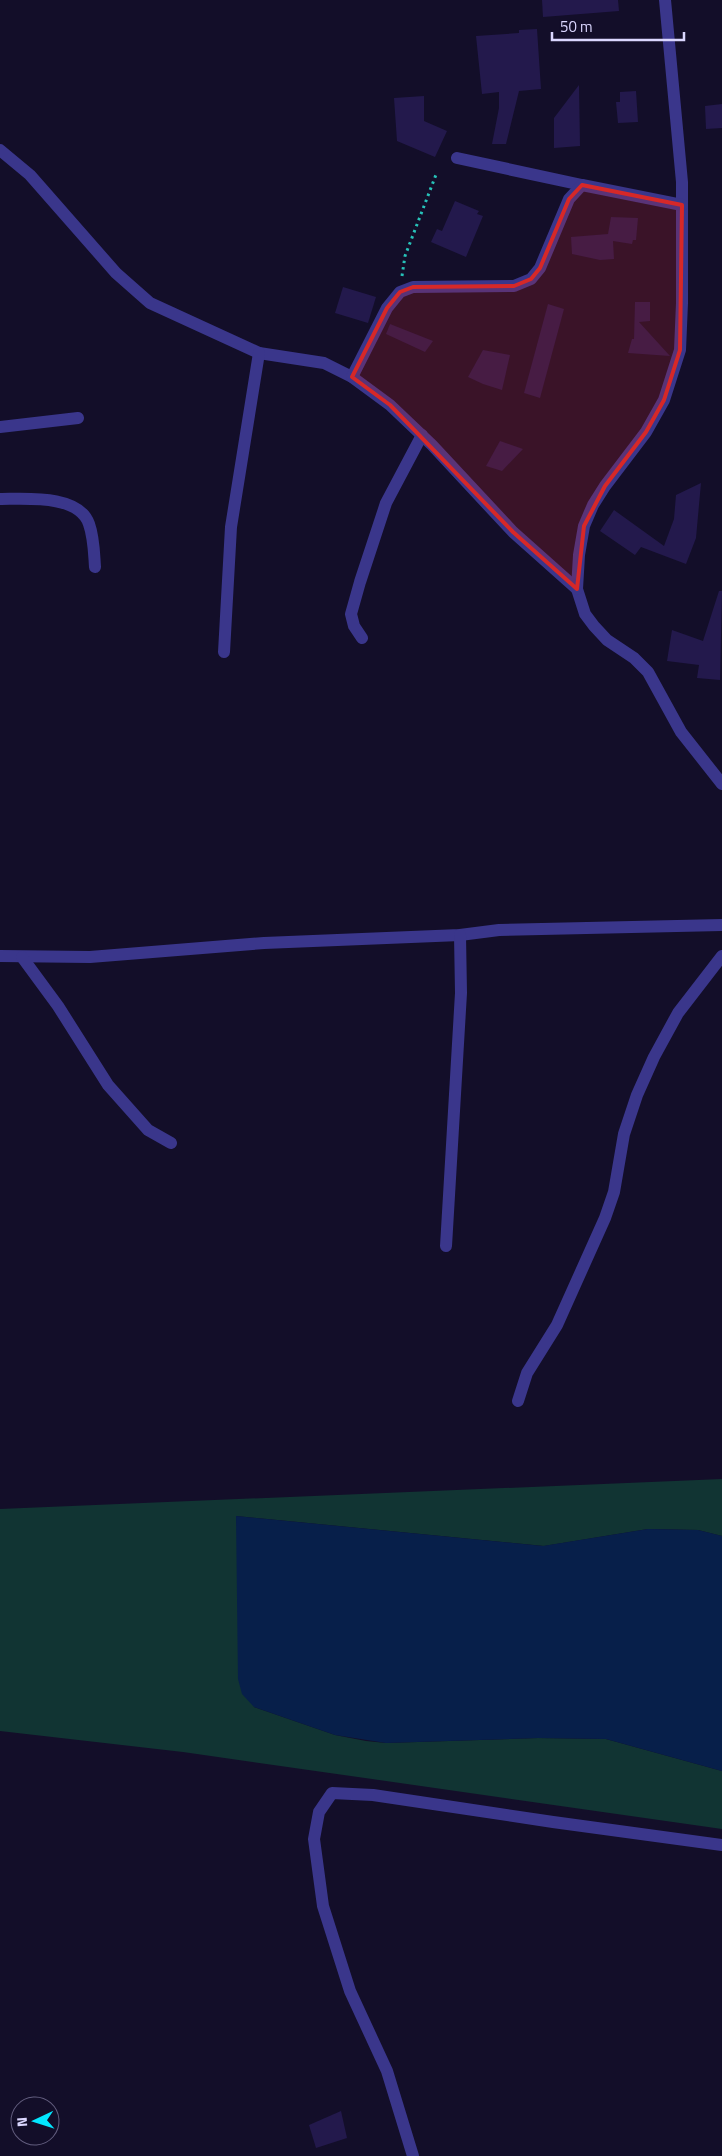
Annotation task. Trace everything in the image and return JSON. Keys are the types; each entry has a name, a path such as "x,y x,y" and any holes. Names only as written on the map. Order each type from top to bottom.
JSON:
{"street":[{"path":"664,0 678,132 682,205 680,350 664,400 646,432 593,505 584,526 579,555 577,589 585,614 607,640 634,658 648,672 681,732 722,784"},
{"path":"0,150 30,176 116,273 150,303 259,353 324,363 352,377 390,405 422,435 514,532 577,589"},
{"path":"457,158 682,205"},
{"path":"352,377 388,308 403,291 413,287 514,286 531,279 540,268 569,199 582,184"},
{"path":"224,652 231,527 259,353"},
{"path":"0,426 78,418"},
{"path":"362,638 354,626 351,614 360,582 386,503 422,435"},
{"path":"0,499 50,500 74,507 88,522 95,567"},
{"path":"0,956 90,957 264,943 460,935 499,930 722,925"},
{"path":"446,1246 461,993 460,935"},
{"path":"518,1400 527,1373 557,1325 605,1218 614,1192 624,1134 637,1095 678,1013 722,956"},
{"path":"22,957 58,1006 108,1084 124,1104 148,1130 171,1143"},
{"path":"413,2156 387,2071 350,1991 323,1906 314,1839 319,1812 332,1793 373,1795 722,1845"}],"path":[{"path":"403,291 402,275 405,256 437,172"}],"highlighted area":[{"path":"582,185 682,205 680,350 664,400 646,432 605,486 584,526 577,589 513,532 390,405 352,377 387,308 400,292 413,287 514,286 531,279 540,268 569,199"}],"green space":[{"path":"722,1479 722,1536 698,1530 648,1529 544,1546 236,1516 254,1707 335,1735 386,1743 538,1738 606,1739 722,1771 722,1829 183,1752 0,1731 0,1509"}],"water":[{"path":"236,1516 543,1546 648,1529 698,1530 722,1536 722,1771 606,1739 538,1738 386,1743 335,1735 254,1707 242,1694 238,1679"}],"building":[{"path":"542,0 618,0 619,11 543,17"},
{"path":"537,29 541,89 519,91 506,144 492,144 499,108 499,92 482,94 476,36 519,33 519,30"},
{"path":"579,85 580,146 554,148 554,118"},
{"path":"636,91 638,122 618,123 616,102 620,102 620,92"},
{"path":"424,96 424,121 447,131 435,157 397,141 394,98"},
{"path":"722,104 722,128 706,129 705,106"},
{"path":"455,201 479,211 477,214 483,216 466,257 431,242 437,229 442,231"},
{"path":"611,217 638,218 636,240 633,240 632,244 613,241 614,259 600,260 572,254 571,237 608,234"},
{"path":"343,287 376,297 368,323 335,313"},
{"path":"635,302 650,302 650,321 639,322 670,356 628,353 632,339 634,339"},
{"path":"548,304 564,309 540,398 524,393"},
{"path":"390,324 433,341 425,352 386,334"},
{"path":"483,350 510,355 502,390 468,377"},
{"path":"500,441 523,449 502,471 486,466"},
{"path":"701,483 696,538 686,564 641,547 635,555 600,531 614,510 664,546 674,519 676,495"},
{"path":"719,591 722,591 720,680 697,678 699,665 667,661 672,630 703,641"},
{"path":"341,2111 347,2138 316,2148 309,2125"}]}
